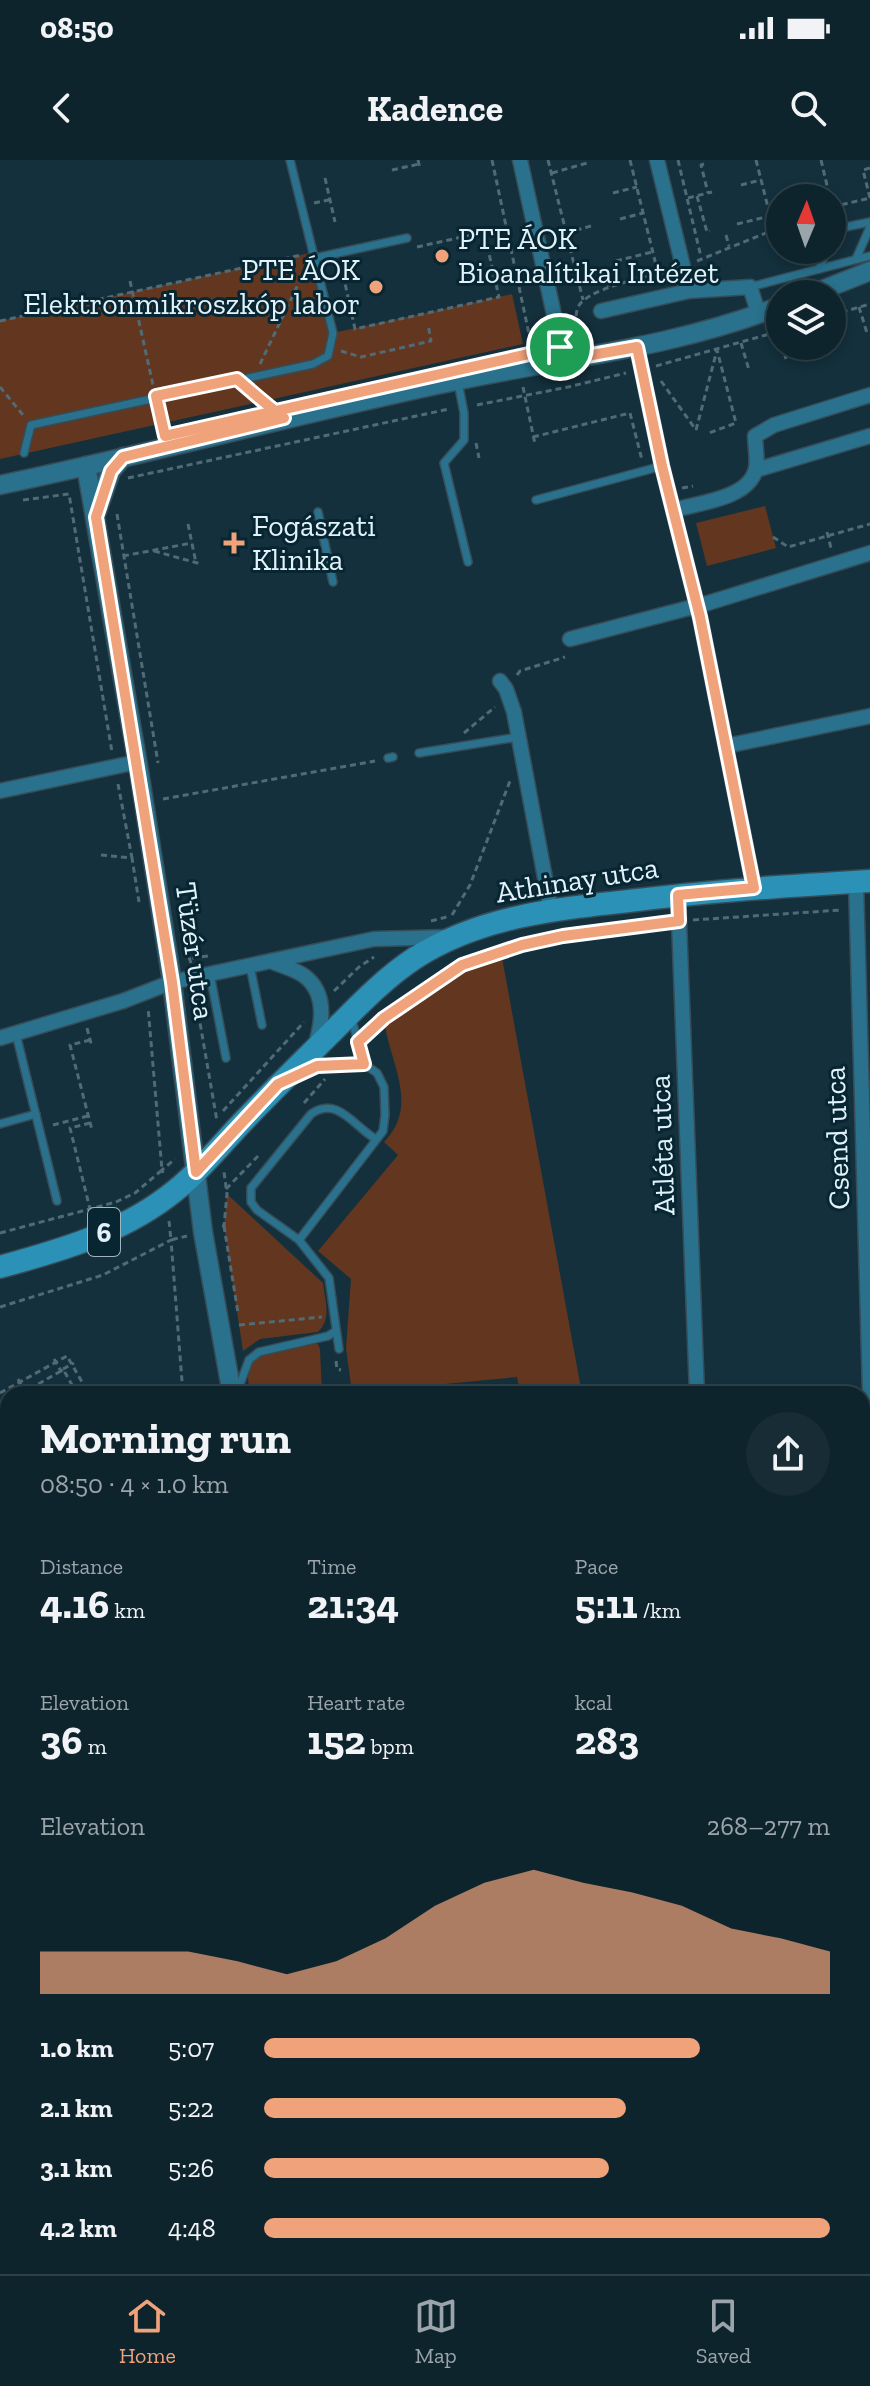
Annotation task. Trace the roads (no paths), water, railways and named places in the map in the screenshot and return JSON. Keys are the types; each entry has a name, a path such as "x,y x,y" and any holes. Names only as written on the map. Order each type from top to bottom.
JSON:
{"main road":[{"name":"Athinay utca","path":"196,1172 350,1013 453,926 551,910 678,895 863,881"},
{"name":"6","path":"0,1267 75,1244 128,1222 166,1198 196,1172"}],"street":[{"path":"520,160 562,353"},
{"path":"657,160 689,291"},
{"path":"837,280 863,265"},
{"path":"601,311 689,291 750,287 759,315"},
{"path":"0,485 284,418 519,368 562,353 637,347 766,312"},
{"path":"637,347 662,466 697,606 754,888"},
{"path":"756,470 755,436 774,425 870,395"},
{"path":"674,510 729,496 756,470 870,436"},
{"name":"Tüzér utca","path":"96,517 111,471 123,457"},
{"name":"Tüzér utca","path":"86,466 172,982 203,1232 232,1386"},
{"path":"570,639 697,606 870,553"},
{"path":"503,685 518,737 551,910"},
{"path":"726,746 870,716"},
{"path":"0,791 137,762"},
{"name":"Csend utca","path":"863,881 857,909 870,1386"},
{"name":"Atléta utca","path":"678,895 697,1386"},
{"path":"0,1038 123,1001 172,982 374,939 453,926"},
{"path":"272,962 305,976 322,1002 321,1028 314,1049"}],"lane":[{"path":"24,453 31,425 313,364 328,356 333,333 290,160"},
{"path":"846,228 870,224 863,265"},
{"path":"314,255 407,238"},
{"path":"750,287 819,269 863,265 870,256"},
{"path":"819,269 821,264"},
{"path":"457,380 464,440 444,463 468,562"},
{"path":"536,500 662,466"},
{"path":"318,512 333,582"},
{"path":"419,753 518,737"},
{"path":"250,966 262,1025"},
{"path":"210,974 226,1058"},
{"path":"350,1013 364,1064"},
{"path":"16,1034 57,1201"},
{"path":"278,1084 317,1066 364,1064 377,1073 384,1087 383,1131 299,1240"},
{"path":"336,1351 329,1278 299,1240 257,1210 251,1202 251,1188 319,1108 343,1112 366,1134 376,1139"},
{"path":"0,1124 36,1114"},
{"path":"238,1386 249,1360 259,1352 328,1336 336,1331"}],"place":[{"name":"PTE ÁOK Bioanalítikai Intézet","path":"442,256"},
{"name":"PTE ÁOK Elektronmikroszkóp labor","path":"376,287"},
{"name":"Fogászati Klinika","path":"234,543"}]}
